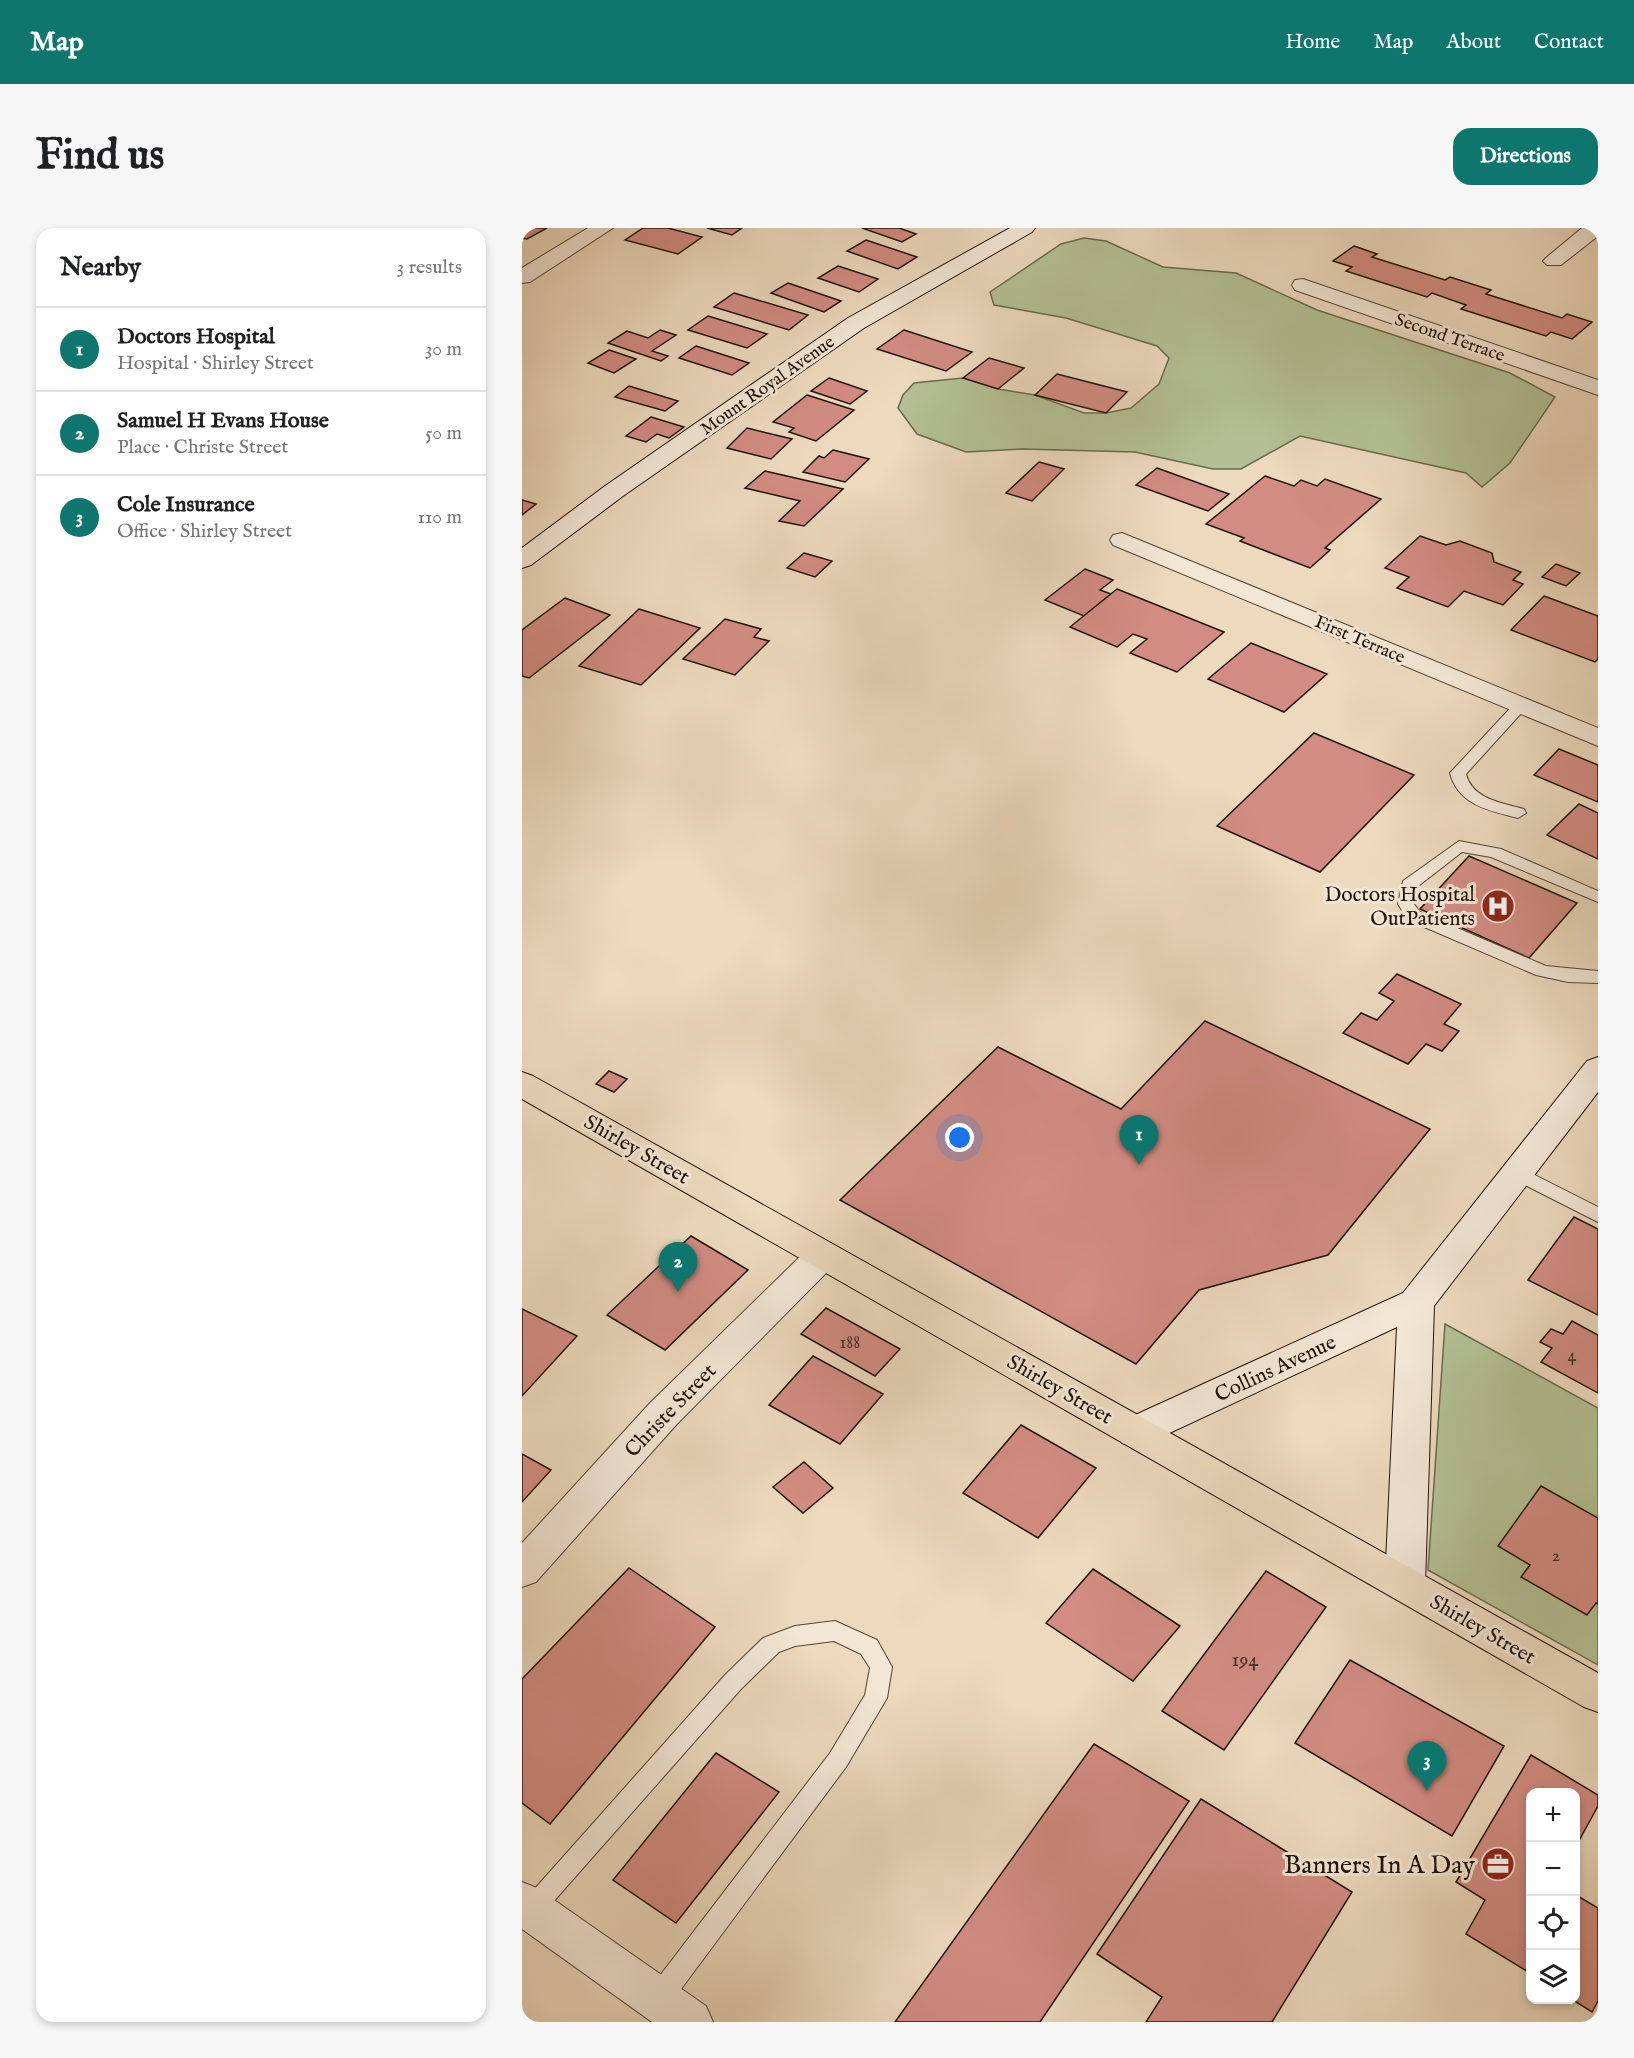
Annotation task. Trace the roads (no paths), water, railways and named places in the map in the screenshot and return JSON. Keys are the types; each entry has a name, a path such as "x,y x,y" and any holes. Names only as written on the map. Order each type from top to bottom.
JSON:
{"highway":[{"name":"Shirley Street","path":"522,1084 1598,1694"}],"street":[{"path":"522,277 603,228"},
{"name":"Mount Royal Avenue","path":"522,560 614,491 856,323 1025,228"},
{"path":"1554,261 1595,228"},
{"name":"Second Terrace","path":"1303,285 1598,388"},
{"name":"First Terrace","path":"1122,540 1598,738"},
{"name":"Collins Avenue","path":"1135,1432 1416,1303 1598,1069"},
{"name":"Christe Street","path":"522,1570 663,1414 823,1255"},
{"path":"1405,1584 1416,1303"},
{"path":"527,1907 674,2011"}],"lane":[{"path":"1518,813 1484,803 1468,794 1459,783 1458,773 1520,706"},
{"path":"1598,897 1495,853 1459,846 1409,885 1406,904 1414,916 1542,971 1568,976 1598,977"},
{"path":"1517,1173 1598,1215"},
{"path":"527,1907 733,1682 771,1645 795,1636 835,1631 869,1647 880,1667 876,1698 674,2011"}],"place":[{"name":"Doctors Hospital OutPatients","path":"1498,906"},
{"name":"Doctors Hospital","path":"1139,1165"},
{"name":"Samuel H Evans House","path":"678,1292"},
{"name":"Cole Insurance","path":"1427,1791"},
{"name":"Banners In A Day","path":"1498,1864"}]}
